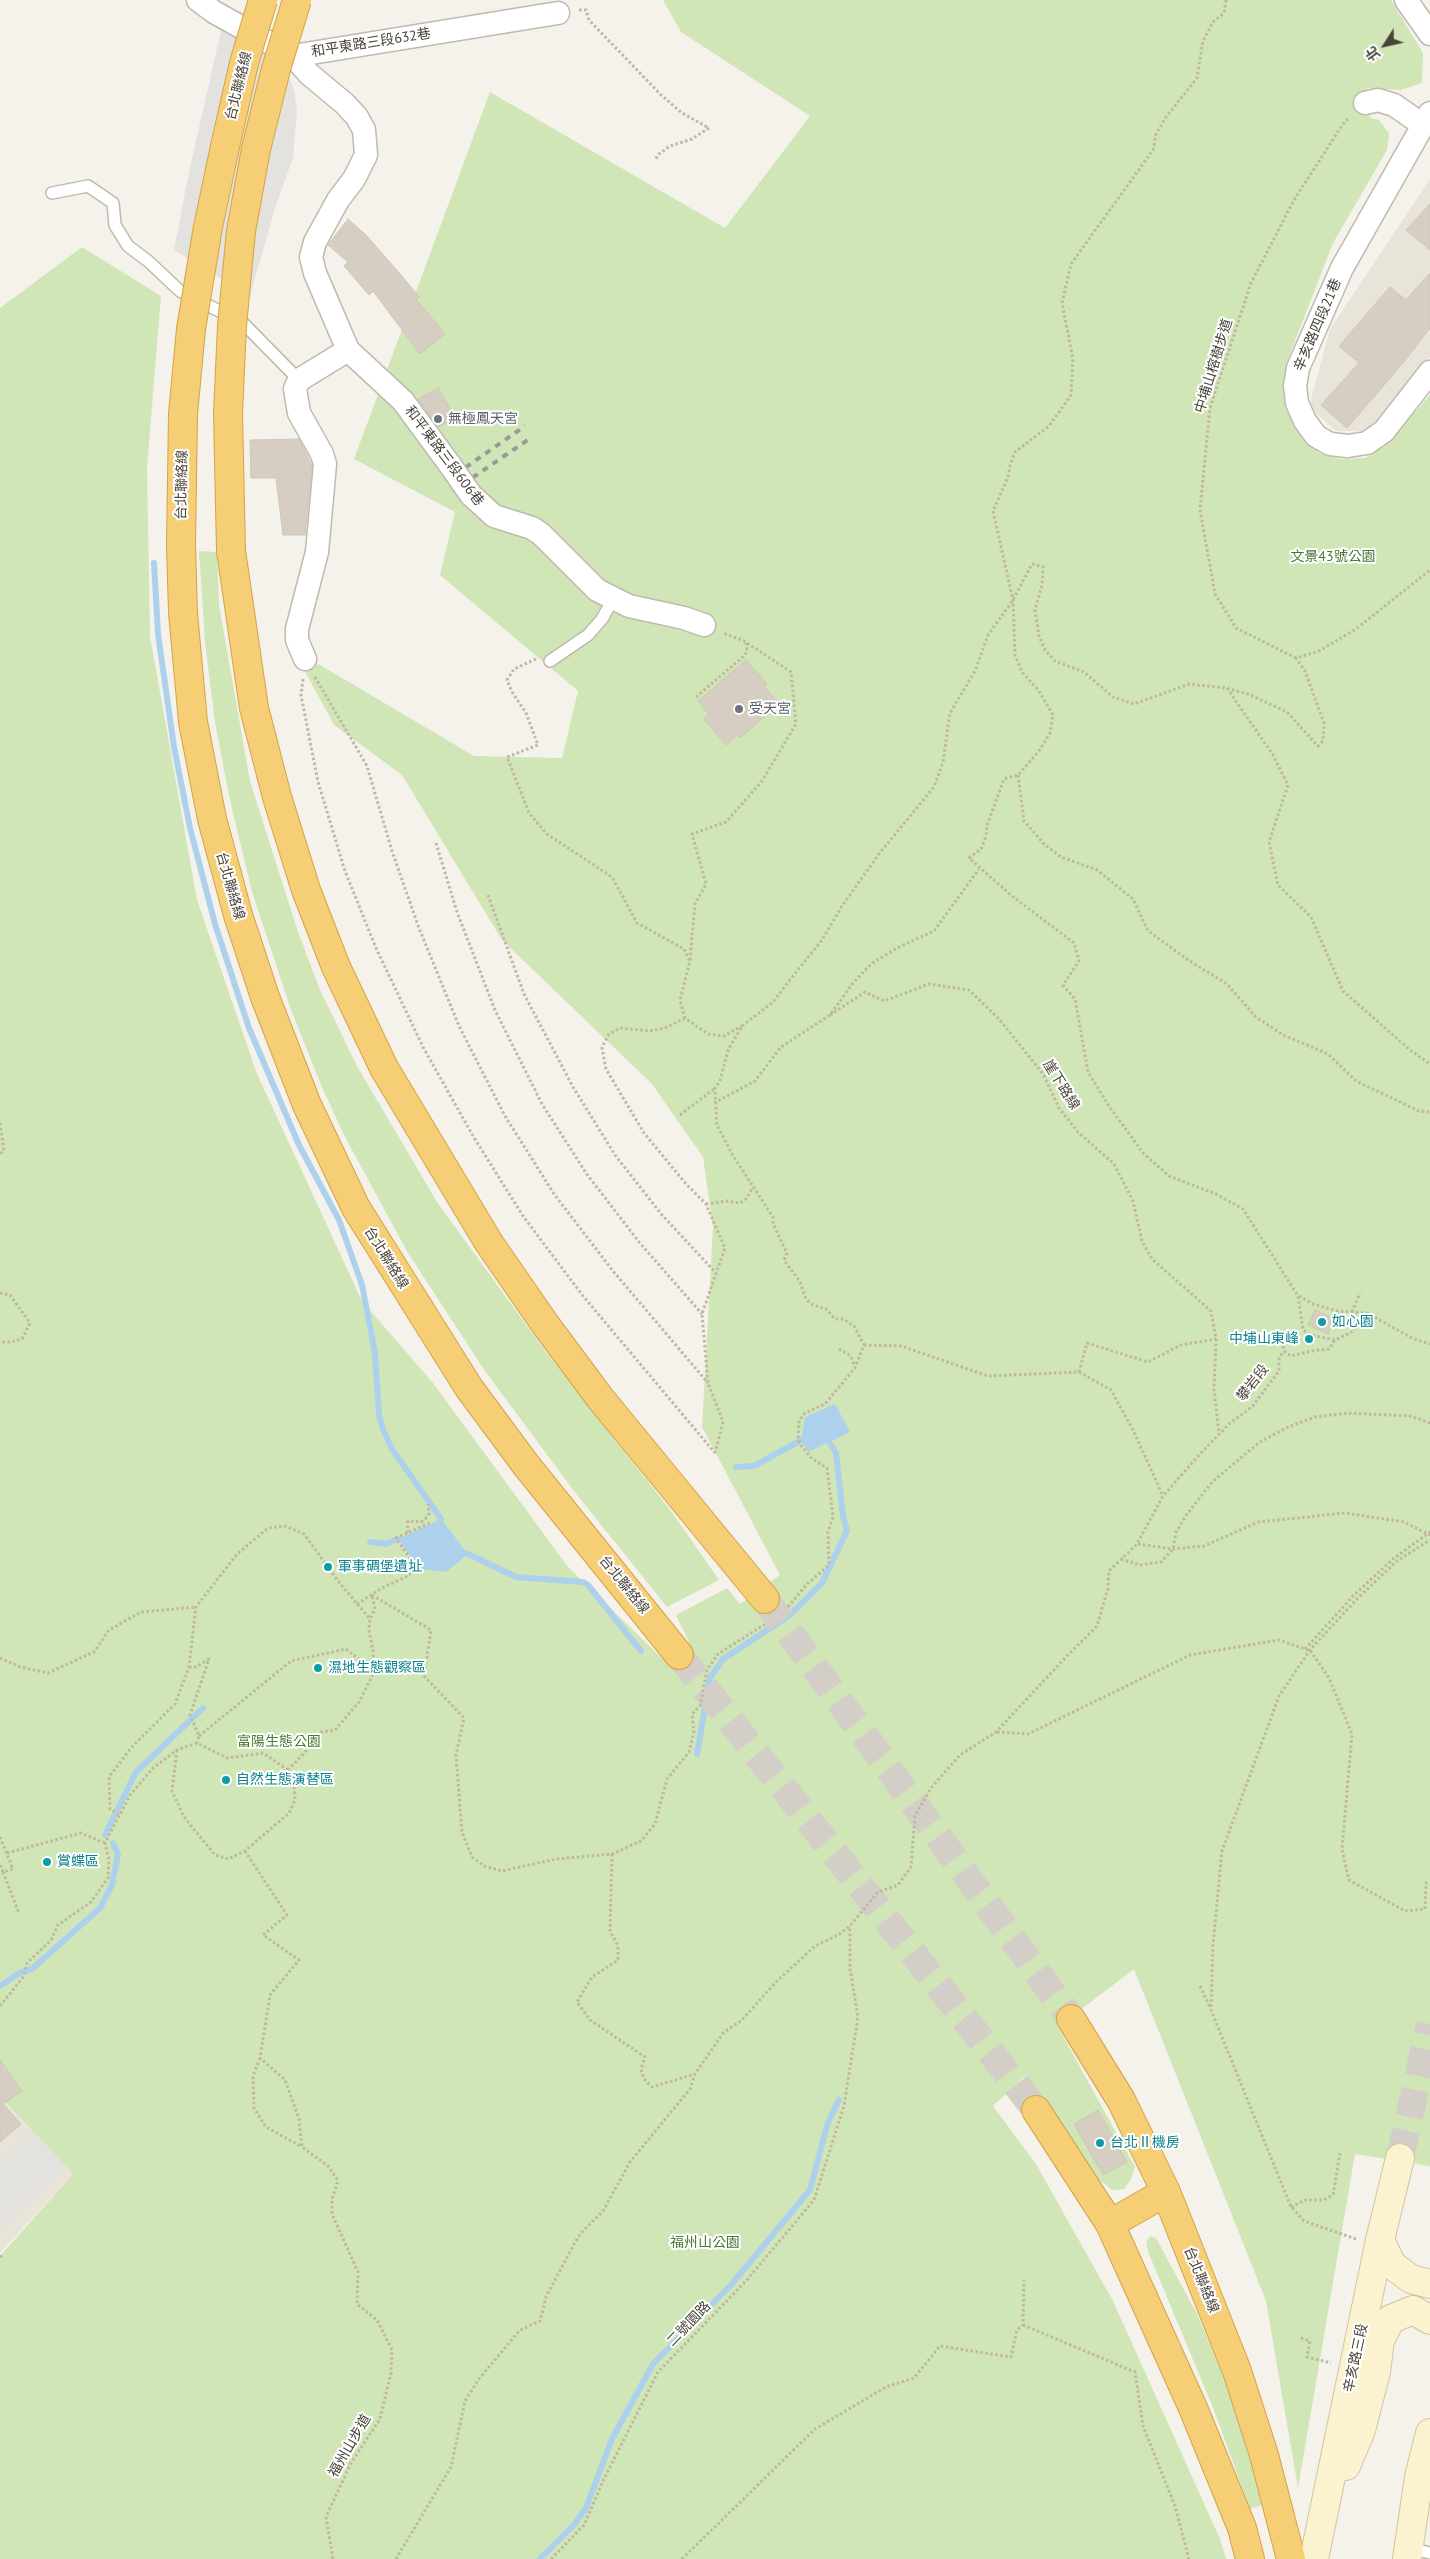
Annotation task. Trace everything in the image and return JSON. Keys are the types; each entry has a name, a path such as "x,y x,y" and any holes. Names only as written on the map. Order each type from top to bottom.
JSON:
{"highway":[{"name":"台北聯絡線","path":"263,0 244,64 208,227 191,329 183,414 181,545 183,613 193,722 212,819 244,933 265,998 307,1105 356,1208 469,1388 526,1465 680,1654"},
{"path":"298,0 276,69 256,150 241,232 232,326 228,413 231,551 254,708 277,797 306,890 336,967 384,1068 488,1243 600,1398 772,1611"},
{"name":"台北聯絡線","path":"1071,2019 1121,2100 1166,2192 1237,2371 1264,2455 1291,2559"},
{"path":"1036,2110 1110,2224 1150,2308 1242,2528 1250,2559"},
{"path":"1110,2224 1166,2192"}],"main road":[{"name":"辛亥路三段","path":"1314,2559 1372,2241 1400,2158"},
{"path":"1372,2241 1392,2266 1411,2279 1430,2284"},
{"path":"1324,2511 1361,2430 1376,2372 1380,2340 1391,2318 1413,2310 1430,2320"},
{"path":"1415,2553 1419,2477 1430,2432"}],"street":[{"name":"和平東路三段632巷","path":"198,0 214,12 293,56 558,13"},
{"path":"1406,0 1430,34"},
{"name":"和平東路三段606巷","path":"293,56 309,74 357,116 364,130 366,155 354,179 338,200 315,242 311,257 315,273 348,350 403,401 471,495 494,516 532,528 541,534 571,562 585,581 613,599 629,606 684,618 704,625"},
{"path":"1366,103 1378,100 1427,119"},
{"name":"辛亥路四段21巷","path":"1427,119 1342,268 1298,368 1295,386 1297,403 1305,421 1316,436 1330,444 1348,446 1366,443 1384,431 1430,372"},
{"path":"305,659 297,640 297,629 317,552 325,464 298,407 295,389 299,380 348,350"}],"lane":[{"path":"52,194 88,186 113,203 115,225 128,246 148,261 180,291 243,323 299,380"},
{"path":"550,661 588,634 602,619 613,599"}],"path":[{"path":"1226,0 1224,13 1213,22 1203,41 1197,78 1166,116 1156,134 1153,150 1071,264 1062,303 1072,359 1071,395 1049,426 1015,452 1008,477 993,512 1013,600 1015,655 1022,672 1039,692 1053,715 1050,733 1039,751 1018,775 1004,779 987,825 986,836 981,849 969,858 979,869 1074,942 1078,961 1063,985 1075,999 1088,1072 1109,1106 1143,1153 1169,1176 1216,1194 1243,1209 1298,1296 1303,1330 1311,1335 1335,1340"},
{"path":"558,13 586,10 589,20 660,95 682,113 709,128 692,139 670,146 659,154 656,160"},
{"name":"中埔山榕樹步道","path":"1296,658 1236,628 1215,594 1200,510 1210,408 1251,283 1285,217 1343,124 1366,103"},
{"path":"696,697 745,655 747,644 744,641 791,672 796,724 762,781 726,822 692,834 706,884 695,904 690,961 680,1000 685,1018 708,1034 724,1036 742,1026 773,1002 822,940 842,906 879,854 934,787 943,762 950,713 975,671 988,635 1013,600 1032,564 1043,567 1042,585 1035,610 1038,636 1045,650 1055,660 1084,672 1112,697 1134,704 1189,684 1226,688 1248,694 1287,712 1318,746 1323,741 1324,723 1304,671 1296,658 1319,651 1356,629 1430,570"},
{"path":"550,661 547,655 514,669 507,680 512,692 526,713 538,746 507,757 529,812 547,834 612,877 637,923 684,950 690,961"},
{"path":"305,659 367,766 392,851 419,928 459,1026 505,1116 554,1194 613,1271 708,1383"},
{"path":"1226,688 1273,755 1288,785 1270,842 1278,885 1311,917 1343,991 1410,1050 1430,1064"},
{"path":"301,695 318,782 345,871 376,948 422,1047 473,1136 523,1216 583,1296 715,1453 723,1422 708,1383 702,1314 725,1248 706,1204 686,1184 644,1132 606,1069 602,1048 608,1035 620,1028 649,1030 665,1028 685,1018"},
{"path":"1018,775 1024,821 1045,845 1062,857 1097,870 1133,899 1148,931 1188,960 1227,984 1256,1017 1283,1035 1328,1054 1356,1081 1418,1111 1430,1112"},
{"path":"436,844 457,912 495,1010 542,1104 586,1173 627,1226 702,1314"},
{"path":"714,1103 754,1082 781,1047 830,1015 853,983 871,964 896,948 934,931 979,869"},
{"path":"488,895 524,994 573,1087 621,1162 662,1215 716,1273"},
{"name":"崖下路線","path":"830,1015 865,992 884,1001 929,984 969,990 999,1019 1043,1074 1059,1108 1078,1132 1114,1164 1133,1201 1142,1241 1152,1259 1211,1311 1216,1340 1214,1390 1219,1433"},
{"path":"680,1115 715,1088 720,1081 728,1050 742,1026"},
{"path":"372,1595 431,1630 424,1676 464,1718 456,1755 462,1832 472,1857 484,1866 502,1871 556,1859 612,1854 641,1841 655,1824 667,1779 689,1752 694,1732 692,1714 700,1706 707,1670 718,1654 807,1584 828,1565 828,1532 832,1517 827,1468 812,1458 800,1444 798,1439 799,1421 805,1413 825,1404 855,1368 864,1345 854,1326 843,1319 836,1319 826,1310 813,1305 806,1299 800,1282 784,1260 787,1253 773,1224 773,1217 762,1196 753,1187 717,1126 714,1103 715,1088"},
{"path":"0,1122 4,1151 0,1154"},
{"path":"706,1204 727,1201 740,1202 746,1199 753,1187"},
{"path":"0,1293 10,1295 30,1322 22,1339 0,1342"},
{"path":"1352,1312 1360,1294"},
{"path":"1298,1296 1312,1304 1337,1312 1368,1313 1412,1338 1430,1344"},
{"path":"1282,1346 1284,1351 1290,1356 1311,1350 1329,1349 1335,1340 1352,1332 1368,1313"},
{"path":"1079,1372 1087,1343 1148,1362 1181,1345 1216,1340"},
{"path":"864,1345 900,1346 988,1376 1079,1372 1111,1390 1134,1432 1164,1496"},
{"path":"839,1350 851,1356 855,1368"},
{"name":"攀岩段","path":"396,2559 451,2467 465,2401 479,2379 497,2360 520,2330 540,2321 546,2297 577,2238 604,2211 630,2162 690,2089 695,2074 724,2032 741,2021 781,1977 815,1946 838,1935 850,1926 878,1892 898,1885 911,1867 915,1816 931,1788 960,1755 996,1732 1067,1656 1098,1626 1108,1588 1109,1572 1137,1544 1164,1496 1219,1433 1252,1407 1279,1371 1279,1358 1284,1351"},
{"path":"1121,1559 1140,1565 1161,1562 1173,1549 1176,1532 1213,1481 1260,1442 1288,1427 1315,1418 1348,1413 1410,1416 1430,1423"},
{"path":"407,1533 408,1521 421,1522 425,1519 428,1514 428,1504"},
{"path":"1137,1544 1173,1549 1204,1546 1258,1522 1345,1513 1404,1522 1429,1533"},
{"path":"357,1604 408,1576 416,1567 396,1538 432,1522"},
{"path":"119,1815 110,1809 109,1777 131,1748 175,1704 188,1667 196,1607 237,1554 268,1528 285,1526 304,1534 370,1619"},
{"path":"1306,1649 1354,1595 1393,1559 1429,1533"},
{"path":"1211,2010 1222,1850 1279,1696 1310,1650 1370,1586 1397,1561 1430,1540"},
{"path":"288,1770 310,1747 321,1732 335,1730 359,1702 374,1672 374,1651 369,1631 370,1619 375,1609 372,1595"},
{"path":"0,1658 20,1667 48,1673 94,1652 109,1630 142,1612 196,1607"},
{"path":"996,1732 1028,1734 1190,1655 1279,1640 1310,1650 1329,1678 1352,1734 1342,1850 1349,1880 1405,1911 1424,1909 1426,1883 1430,1883"},
{"path":"197,1743 199,1736 291,1661 346,1649 374,1672"},
{"path":"188,1667 196,1667 208,1659 190,1715 199,1736"},
{"path":"0,2006 24,1976 27,1963 51,1940 58,1925 91,1902 108,1878 109,1860 105,1843 119,1815 130,1795 153,1768 178,1750 197,1743 227,1758 263,1753 288,1770 294,1782 294,1800 290,1813 245,1851 228,1859 215,1854 184,1817 172,1791 178,1750"},
{"path":"7,1853 82,1833 105,1843"},
{"path":"0,1837 13,1869 3,1872"},
{"path":"245,1851 287,1915 263,1935 299,1960 270,1995 260,2058 253,2076 254,2108 266,2127 302,2147"},
{"path":"612,1854 610,1931 618,1946 618,1960 592,1977 577,2002 590,2020 645,2057 641,2069 644,2079 652,2087 695,2074"},
{"path":"0,1864 19,1912"},
{"name":"二號園路","path":"551,2559 584,2525 603,2481 658,2372 746,2281 814,2200 844,2106 858,2016 850,1969 850,1926"},
{"path":"1200,1986 1291,2207 1304,2222 1372,2241"},
{"path":"260,2058 285,2080 299,2119 302,2147"},
{"name":"福州山步道","path":"302,2147 328,2166 338,2181 332,2199 332,2214 358,2272 357,2304 376,2320 392,2350 391,2373 380,2419 351,2463 326,2517 333,2559"},
{"path":"1291,2207 1304,2200 1323,2200 1333,2196 1340,2153"},
{"path":"682,2559 815,2429 886,2387 914,2378 940,2346 1011,2357 1017,2330 1023,2325 1024,2280"},
{"path":"1023,2325 1135,2372 1143,2426 1175,2506 1189,2559"},
{"path":"1301,2338 1310,2341 1307,2356 1334,2364"}],"shaded area":[{"path":"222,27 284,63 294,90 297,110 293,158 276,205 250,296 174,250 190,167"},
{"path":"1430,179 1430,357 1369,431 1336,431 1309,407 1330,329"},
{"path":"0,2068 22,2091 7,2102 73,2174 0,2253"},
{"path":"34,2132 66,2167 0,2226 0,2161"}],"green space":[{"path":"663,0 1391,0 1423,53 1422,83 1401,90 1367,88 1370,118 1379,120 1389,133 1387,150 1333,243 1286,364 1285,407 1305,443 1321,454 1341,459 1365,458 1385,446 1430,395 1430,2166 1355,2154 1298,2488 1266,2301 1134,1969 1058,2027 1135,2167 1131,2179 1124,2189 1112,2190 1098,2179 1025,2076 993,2106 1036,2164 1113,2301 1220,2539 1226,2559 0,2559 0,2256 73,2174 6,2102 0,2068 0,308 82,247 161,296 147,468 150,636 197,900 257,1074 362,1301 433,1383 568,1567 669,1665 689,1642 676,1615 727,1588 740,1604 780,1575 702,1427 713,1227 703,1157 652,1084 502,940 402,775 334,725 293,649 474,756 562,758 578,691 440,575 455,512 354,459 490,92 725,228 810,116 681,32"},
{"path":"199,551 217,552 219,605 250,781 297,929 320,990 357,1066 437,1202 543,1348 671,1511 719,1580 667,1607 574,1491 485,1371 408,1253 344,1135 321,1085 290,1007 252,892 229,796 215,722 205,642"},
{"path":"1150,2236 1156,2238 1197,2314 1225,2380 1264,2504 1250,2509 1214,2410 1149,2254 1146,2242"}],"water":[{"path":"835,1404 850,1432 808,1452 801,1440 805,1417"},
{"path":"441,1519 468,1554 446,1572 420,1569 398,1539"}],"building":[{"path":"1430,204 1430,250 1406,230"},
{"path":"348,219 366,235 402,276 419,297 416,299 445,334 420,354 373,291 369,295 344,266 348,262 328,245"},
{"path":"1430,273 1430,328 1403,363 1347,428 1321,405 1359,363 1339,346 1390,287 1406,300"},
{"path":"438,388 455,417 439,427 418,399"},
{"path":"299,439 312,465 305,535 283,535 276,478 251,478 250,440"},
{"name":"受天宮","path":"746,660 767,684 764,686 779,704 740,738 737,735 726,745 704,719 709,714 698,701"},
{"name":"如心園","path":"1315,1310 1335,1319 1328,1334 1308,1325"},
{"path":"0,2060 22,2091 3,2104 21,2124 0,2142"},
{"name":"台北Ⅱ機房","path":"1098,2110 1127,2162 1103,2175 1074,2124"}],"waterway":[{"path":"154,563 158,634 174,747 190,828 215,924 249,1028 299,1145 339,1220 362,1285 375,1353 379,1415 384,1432 392,1449 441,1519"},
{"path":"736,1467 754,1466 801,1440"},
{"path":"697,1754 710,1678 723,1659 789,1616 822,1583 847,1531 843,1516 836,1453 829,1442"},
{"path":"370,1542 386,1544 398,1539"},
{"path":"468,1554 516,1577 583,1582 588,1585 641,1651"},
{"path":"117,1810 136,1772 203,1708"},
{"path":"105,1835 114,1816"},
{"path":"0,1986 21,1972 32,1969 100,1908 112,1885 118,1854 113,1843"},
{"path":"540,2559 574,2525 586,2508 612,2439 653,2364 731,2285 810,2190 828,2122 839,2100"}],"tunnel":[{"path":"765,1599 1071,2019"},
{"path":"679,1655 1036,2110"},
{"path":"1400,2158 1430,2024"}],"railway":[{"path":"446,481 525,426"},
{"path":"453,491 532,437"}],"place":[{"name":"無極鳳天宮","path":"438,419"},
{"name":"受天宮","path":"739,709"},
{"name":"如心園","path":"1322,1322"},
{"name":"中埔山東峰","path":"1309,1339"},
{"name":"軍事碉堡遺址","path":"328,1567"},
{"name":"濕地生態觀察區","path":"318,1668"},
{"name":"自然生態演替區","path":"226,1780"},
{"name":"賞蝶區","path":"47,1862"},
{"name":"台北Ⅱ機房","path":"1100,2143"}],"park label":[{"name":"文景43號公園","path":"1333,557"},
{"name":"富陽生態公園","path":"279,1742"},
{"name":"福州山公園","path":"705,2243"}]}
